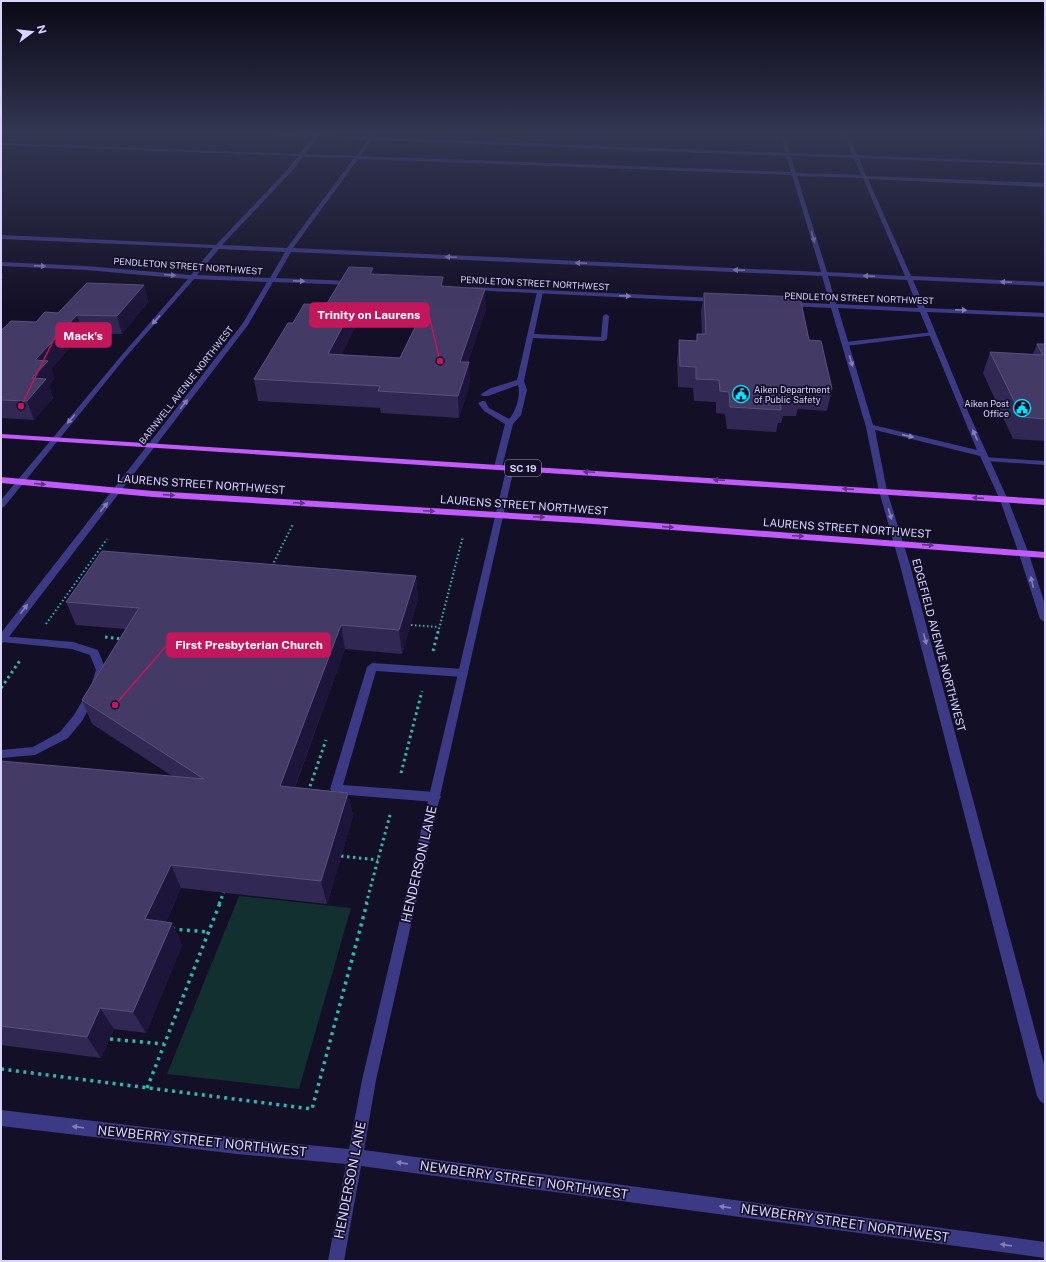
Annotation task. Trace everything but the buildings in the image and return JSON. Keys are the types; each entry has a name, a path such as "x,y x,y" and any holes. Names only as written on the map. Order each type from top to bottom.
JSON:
{"main road":[{"name":"SC 19","path":"1,436 1045,502"},
{"name":"LAURENS STREET NORTHWEST","path":"1,480 117,491 500,515 899,543 1045,555"}],"street":[{"path":"1,506 54,439 218,246 269,192"},
{"name":"BARNWELL AVENUE NORTHWEST","path":"1,640 246,324 270,280 290,248 332,192"},
{"name":"EDGEFIELD AVENUE NORTHWEST","path":"801,192 870,426 883,491 899,543 1045,1096"},
{"path":"871,192 1004,500 1024,554 1045,619"},
{"name":"PENDLETON STREET NORTHWEST","path":"1,236 290,248 1045,284"},
{"name":"PENDLETON STREET NORTHWEST","path":"1,264 86,268 192,277 361,284"},
{"name":"PENDLETON STREET NORTHWEST","path":"464,289 725,301"},
{"name":"HENDERSON LANE","path":"336,1261 369,1080 500,515 509,423 517,415 523,390 520,381 540,292"},
{"name":"PENDLETON STREET NORTHWEST","path":"780,304 1045,315"},
{"path":"530,336 604,339 606,316"},
{"path":"846,344 933,334"},
{"path":"485,394 492,389 510,386 520,381"},
{"path":"482,403 487,410 503,417 509,423"},
{"path":"870,426 984,456 1045,463"},
{"path":"1,640 73,646 94,653 101,670 96,686 78,718 64,734 35,751 1,754"},
{"path":"434,797 336,789 372,667 463,673"},
{"name":"NEWBERRY STREET NORTHWEST","path":"1,1118 238,1146 354,1157 1045,1250"}],"path":[{"path":"269,573 293,524"},
{"path":"1,1070 312,1109 463,536"},
{"path":"1,688 108,537"},
{"path":"65,598 72,598"},
{"path":"411,625 439,627"},
{"path":"307,797 328,734"},
{"path":"341,856 378,860"},
{"path":"147,1088 224,892"},
{"path":"170,929 208,932"},
{"path":"110,1038 164,1044"}],"green space":[{"path":"239,896 351,908 299,1089 167,1074"}],"place":[{"name":"Trinity on Laurens","path":"440,361"},
{"name":"Aiken Department of Public Safety","path":"741,394"},
{"name":"Mack's","path":"21,406"},
{"name":"Aiken Post Office","path":"1022,408"},
{"name":"First Presbyterian Church","path":"115,705"}]}
